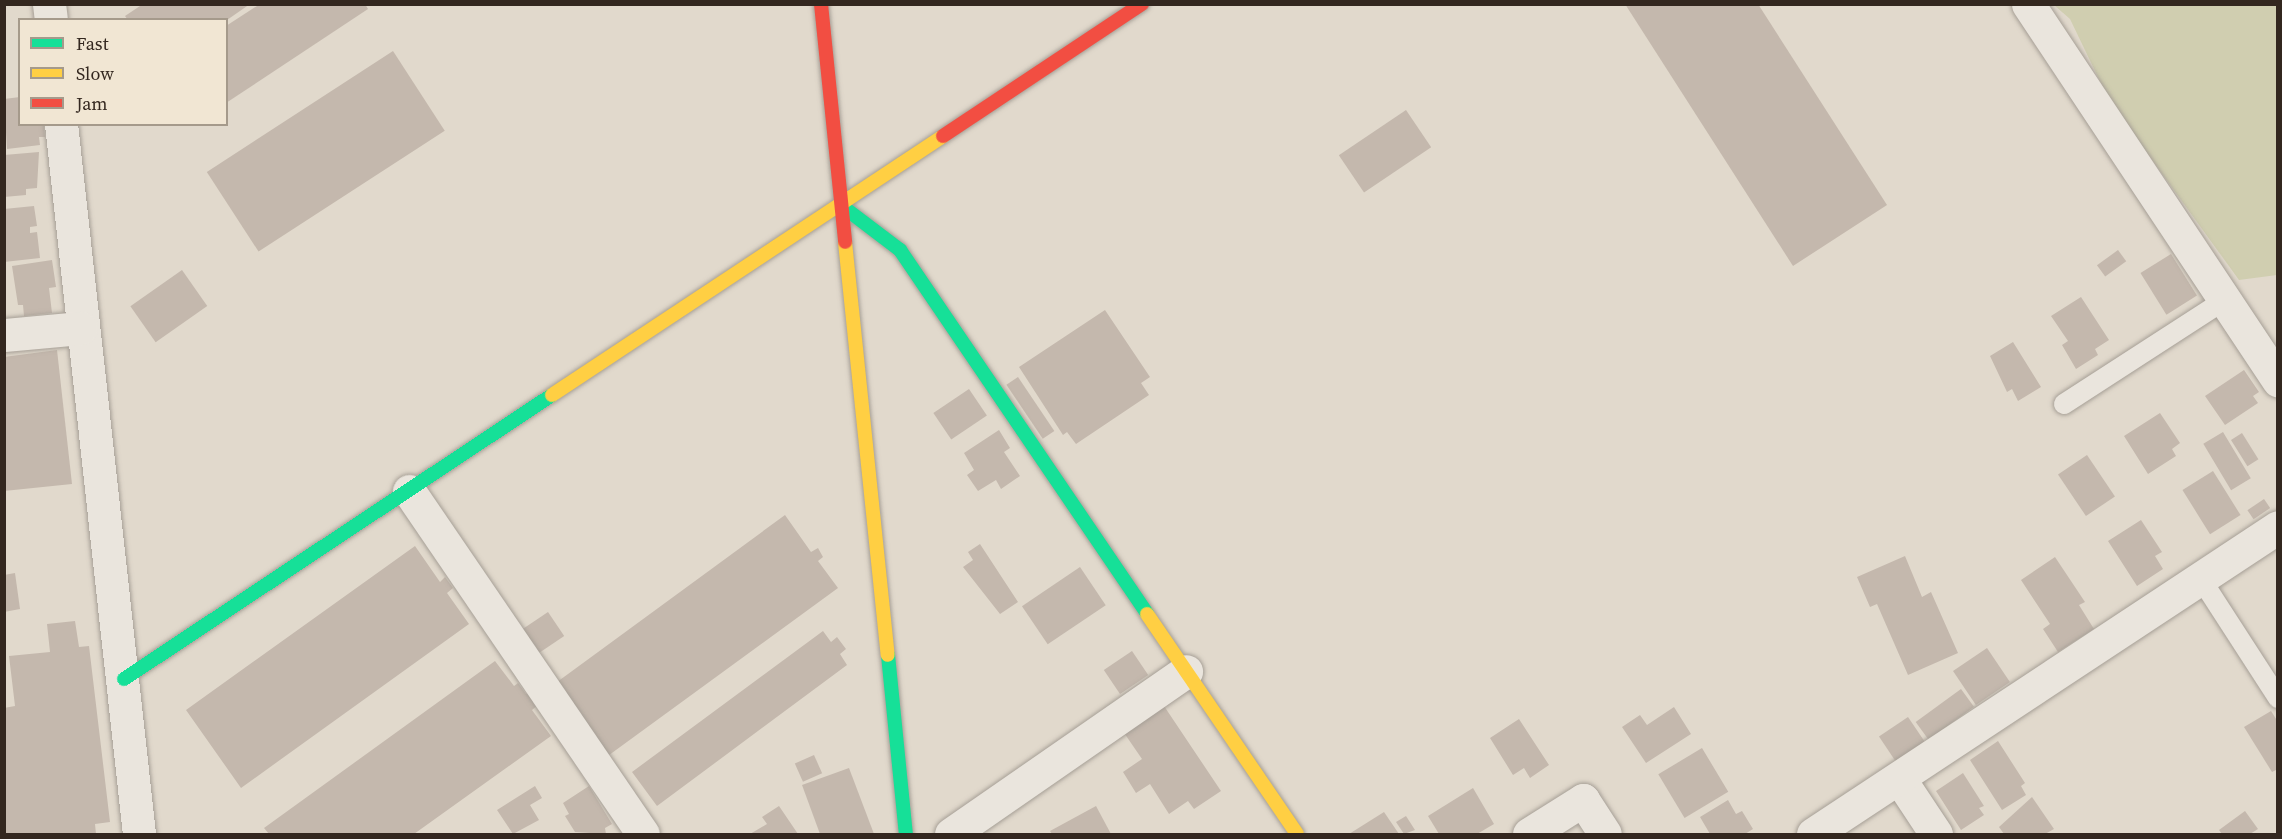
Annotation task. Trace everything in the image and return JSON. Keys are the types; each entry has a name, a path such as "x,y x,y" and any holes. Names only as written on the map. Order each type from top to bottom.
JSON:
{"street":[{"path":"821,4 906,834"},
{"path":"124,679 842,206 1142,4"},
{"path":"2028,4 2226,299 2277,380"},
{"path":"61,126 81,328 124,679 139,834"},
{"path":"842,206 900,250 1297,834"},
{"path":"4,335 81,328"},
{"path":"409,490 643,834"},
{"path":"1813,834 2277,527"},
{"path":"951,834 1186,670"},
{"path":"1899,778 1936,834"},
{"path":"1529,834 1583,800 1605,834"}],"lane":[{"path":"2064,404 2226,299"},
{"path":"2200,579 2277,698"}],"shaded area":[{"path":"2054,5 2277,5 2277,275 2239,280 2110,102 2070,19"}],"building":[{"path":"143,4 250,4 228,19 126,18 125,16"},
{"path":"260,4 365,4 368,9 228,102 228,25"},
{"path":"1625,4 1758,4 1887,205 1793,266"},
{"path":"393,51 445,131 259,252 207,172"},
{"path":"18,97 18,126 44,126 45,137 39,137 40,145 7,149 4,99"},
{"path":"1406,110 1431,147 1364,193 1339,155"},
{"path":"39,152 37,188 26,189 26,195 4,197 4,155"},
{"path":"34,206 37,226 30,227 30,233 37,232 40,258 4,262 4,209"},
{"path":"2118,250 2126,261 2105,277 2097,265"},
{"path":"2171,254 2197,296 2166,315 2140,273"},
{"path":"52,260 56,287 49,288 52,313 24,316 23,305 18,305 12,266"},
{"path":"182,270 207,306 156,342 130,306"},
{"path":"2081,297 2109,340 2095,349 2098,355 2076,369 2062,345 2068,341 2051,316"},
{"path":"1105,310 1150,377 1141,383 1149,395 1076,444 1067,432 1063,435 1019,367"},
{"path":"2013,342 2041,387 2018,401 2012,389 2007,392 1990,356"},
{"path":"57,350 72,484 4,491 4,357"},
{"path":"2244,370 2259,392 2253,396 2258,403 2225,425 2205,396"},
{"path":"1018,377 1054,431 1043,439 1006,385"},
{"path":"969,389 987,416 951,440 933,413"},
{"path":"2160,413 2180,443 2172,449 2176,456 2148,474 2124,436"},
{"path":"999,430 1010,448 1004,452 1020,476 1001,489 996,480 978,491 967,475 974,470 964,453"},
{"path":"2223,432 2251,478 2231,490 2203,444"},
{"path":"2242,433 2258,459 2247,466 2231,440"},
{"path":"2087,455 2115,496 2086,516 2058,475"},
{"path":"2213,471 2241,515 2210,534 2182,490"},
{"path":"2264,499 2270,508 2254,519 2247,510"},
{"path":"785,515 811,552 818,548 823,557 818,561 838,588 605,758 553,685"},
{"path":"2141,520 2162,552 2155,556 2163,569 2137,586 2108,541"},
{"path":"980,544 1018,602 1000,614 963,567 973,560 968,552"},
{"path":"415,546 440,582 445,577 453,588 447,593 469,624 241,788 186,710"},
{"path":"1905,556 1922,597 1931,592 1958,653 1908,675 1877,604 1870,607 1857,577"},
{"path":"2055,557 2085,602 2079,605 2094,629 2058,652 2043,629 2050,624 2021,580"},
{"path":"1080,567 1106,605 1048,644 1022,606"},
{"path":"15,573 20,609 4,612 4,575"},
{"path":"548,612 564,636 532,658 516,634"},
{"path":"75,621 79,647 89,646 110,822 95,824 96,834 4,834 4,708 15,706 9,656 50,652 47,624"},
{"path":"823,631 831,642 837,637 846,649 840,654 847,665 657,806 632,772"},
{"path":"1987,648 2010,682 1976,705 1953,671"},
{"path":"1132,651 1148,675 1120,694 1104,670"},
{"path":"495,661 514,686 518,683 526,694 529,692 538,705 532,710 551,736 414,834 269,834 264,828"},
{"path":"1961,689 1974,707 1929,740 1916,722"},
{"path":"1160,700 1221,791 1194,809 1188,801 1169,814 1150,784 1136,793 1123,772 1142,759 1120,727"},
{"path":"1674,707 1691,734 1646,763 1622,727 1640,715 1647,725"},
{"path":"2271,711 2278,722 2278,769 2272,772 2244,727"},
{"path":"1908,717 1925,742 1896,761 1879,737"},
{"path":"1519,719 1549,765 1530,778 1524,768 1513,775 1490,738"},
{"path":"1998,741 2025,783 2021,786 2026,795 2002,810 1970,760"},
{"path":"1702,748 1728,792 1685,818 1658,774"},
{"path":"814,755 822,773 803,782 795,764"},
{"path":"849,768 874,834 820,834 802,785"},
{"path":"1963,773 1984,806 1979,808 1984,815 1961,830 1936,791"},
{"path":"535,786 542,798 530,805 539,820 513,834 497,810"},
{"path":"589,786 612,824 605,828 606,834 575,832 565,816 569,814 563,803"},
{"path":"1473,788 1494,824 1477,834 1439,834 1428,816"},
{"path":"2032,797 2054,829 2045,834 2004,834 1999,827"},
{"path":"1728,800 1736,814 1742,811 1753,829 1745,834 1710,834 1700,817"},
{"path":"779,806 798,834 750,834 767,824 762,817"},
{"path":"1096,806 1111,834 1052,834 1050,831"},
{"path":"2245,811 2258,829 2250,834 2222,834 2219,830"},
{"path":"1384,812 1399,834 1349,834"},
{"path":"1406,816 1415,830 1404,834 1396,822"}],"traffic: fast":[{"path":"842,206 900,250 1147,614"},
{"path":"124,679 552,395"},
{"path":"888,655 906,834"}],"traffic: slow":[{"path":"552,395 943,136"},
{"path":"845,242 888,655"},
{"path":"1147,614 1297,834"}],"traffic: jam":[{"path":"821,4 845,242"},
{"path":"943,136 1142,4"}]}
